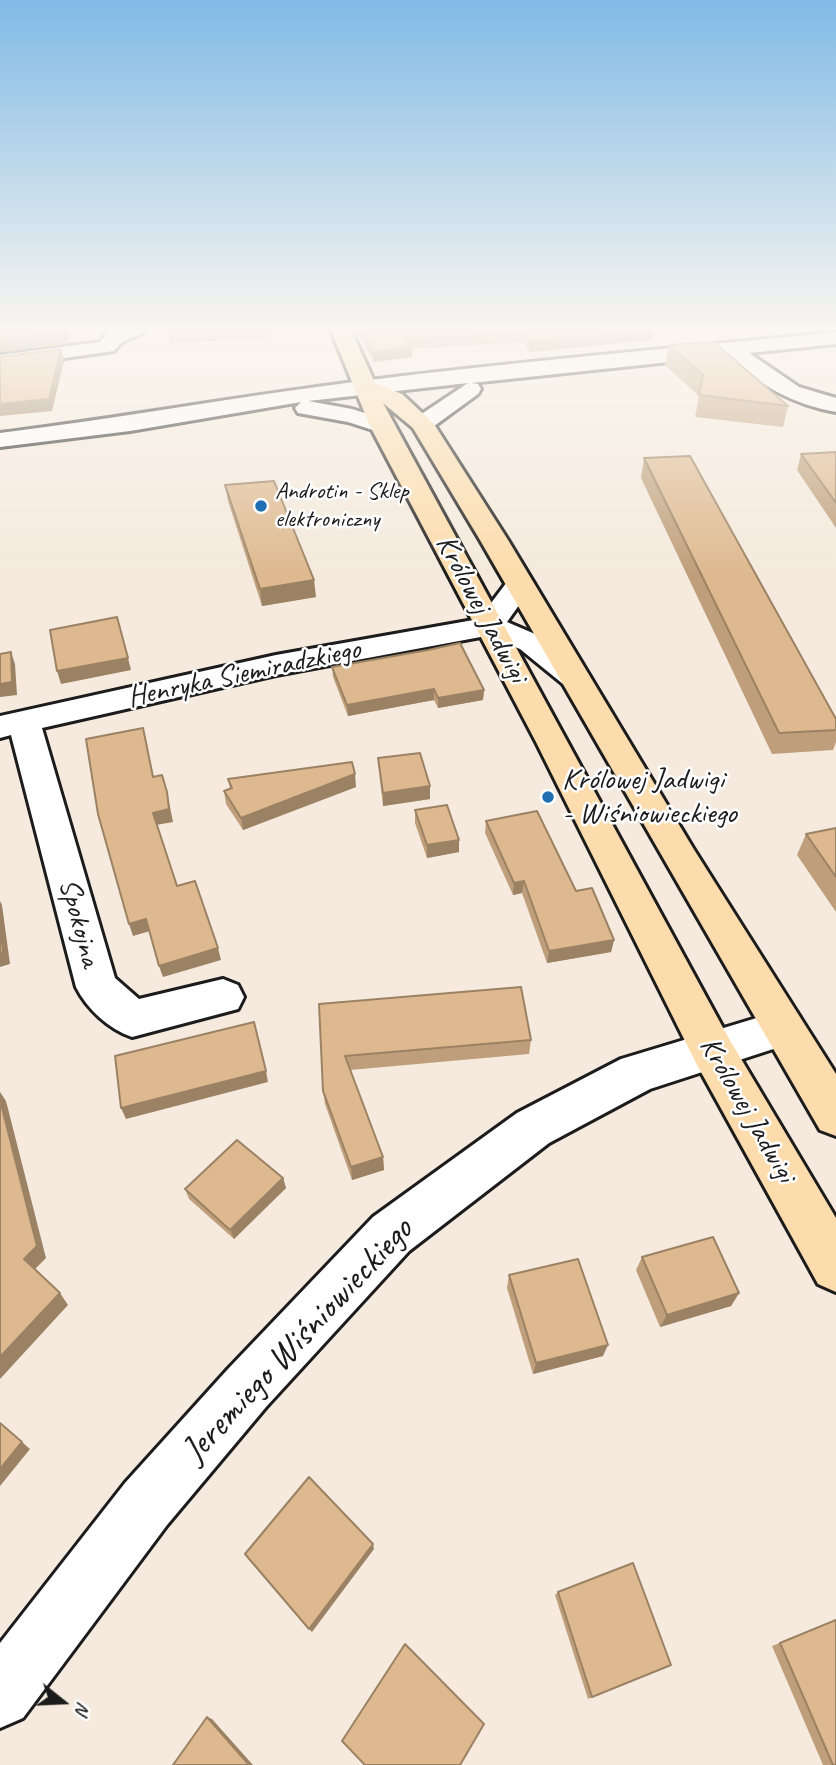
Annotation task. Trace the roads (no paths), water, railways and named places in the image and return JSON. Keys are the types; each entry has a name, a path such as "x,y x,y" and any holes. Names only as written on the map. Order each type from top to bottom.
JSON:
{"main road":[{"name":"Królowej Jadwigi","path":"375,410 553,742 712,1050 836,1266"},
{"name":"Królowej Jadwigi","path":"407,410 422,424 520,583 680,858 836,1115"}],"street":[{"path":"130,424 204,410"},
{"path":"0,440 130,424 280,410"},
{"path":"320,410 352,416 382,426"},
{"path":"422,424 441,410"},
{"path":"520,583 489,626 531,643 574,677"},
{"name":"Henryka Siemiradzkiego","path":"12,725 276,665 489,626"},
{"name":"Spokojna","path":"12,725 97,987 132,1019 223,997"},
{"name":"Jeremiego Wiśniowieckiego","path":"0,1695 146,1504 247,1388 391,1234 533,1128 637,1073 783,1028"}],"place":[{"name":"Androtin - Sklep elektroniczny","path":"261,506"},
{"name":"Królowej Jadwigi - Wiśniowieckiego","path":"548,797"}]}
